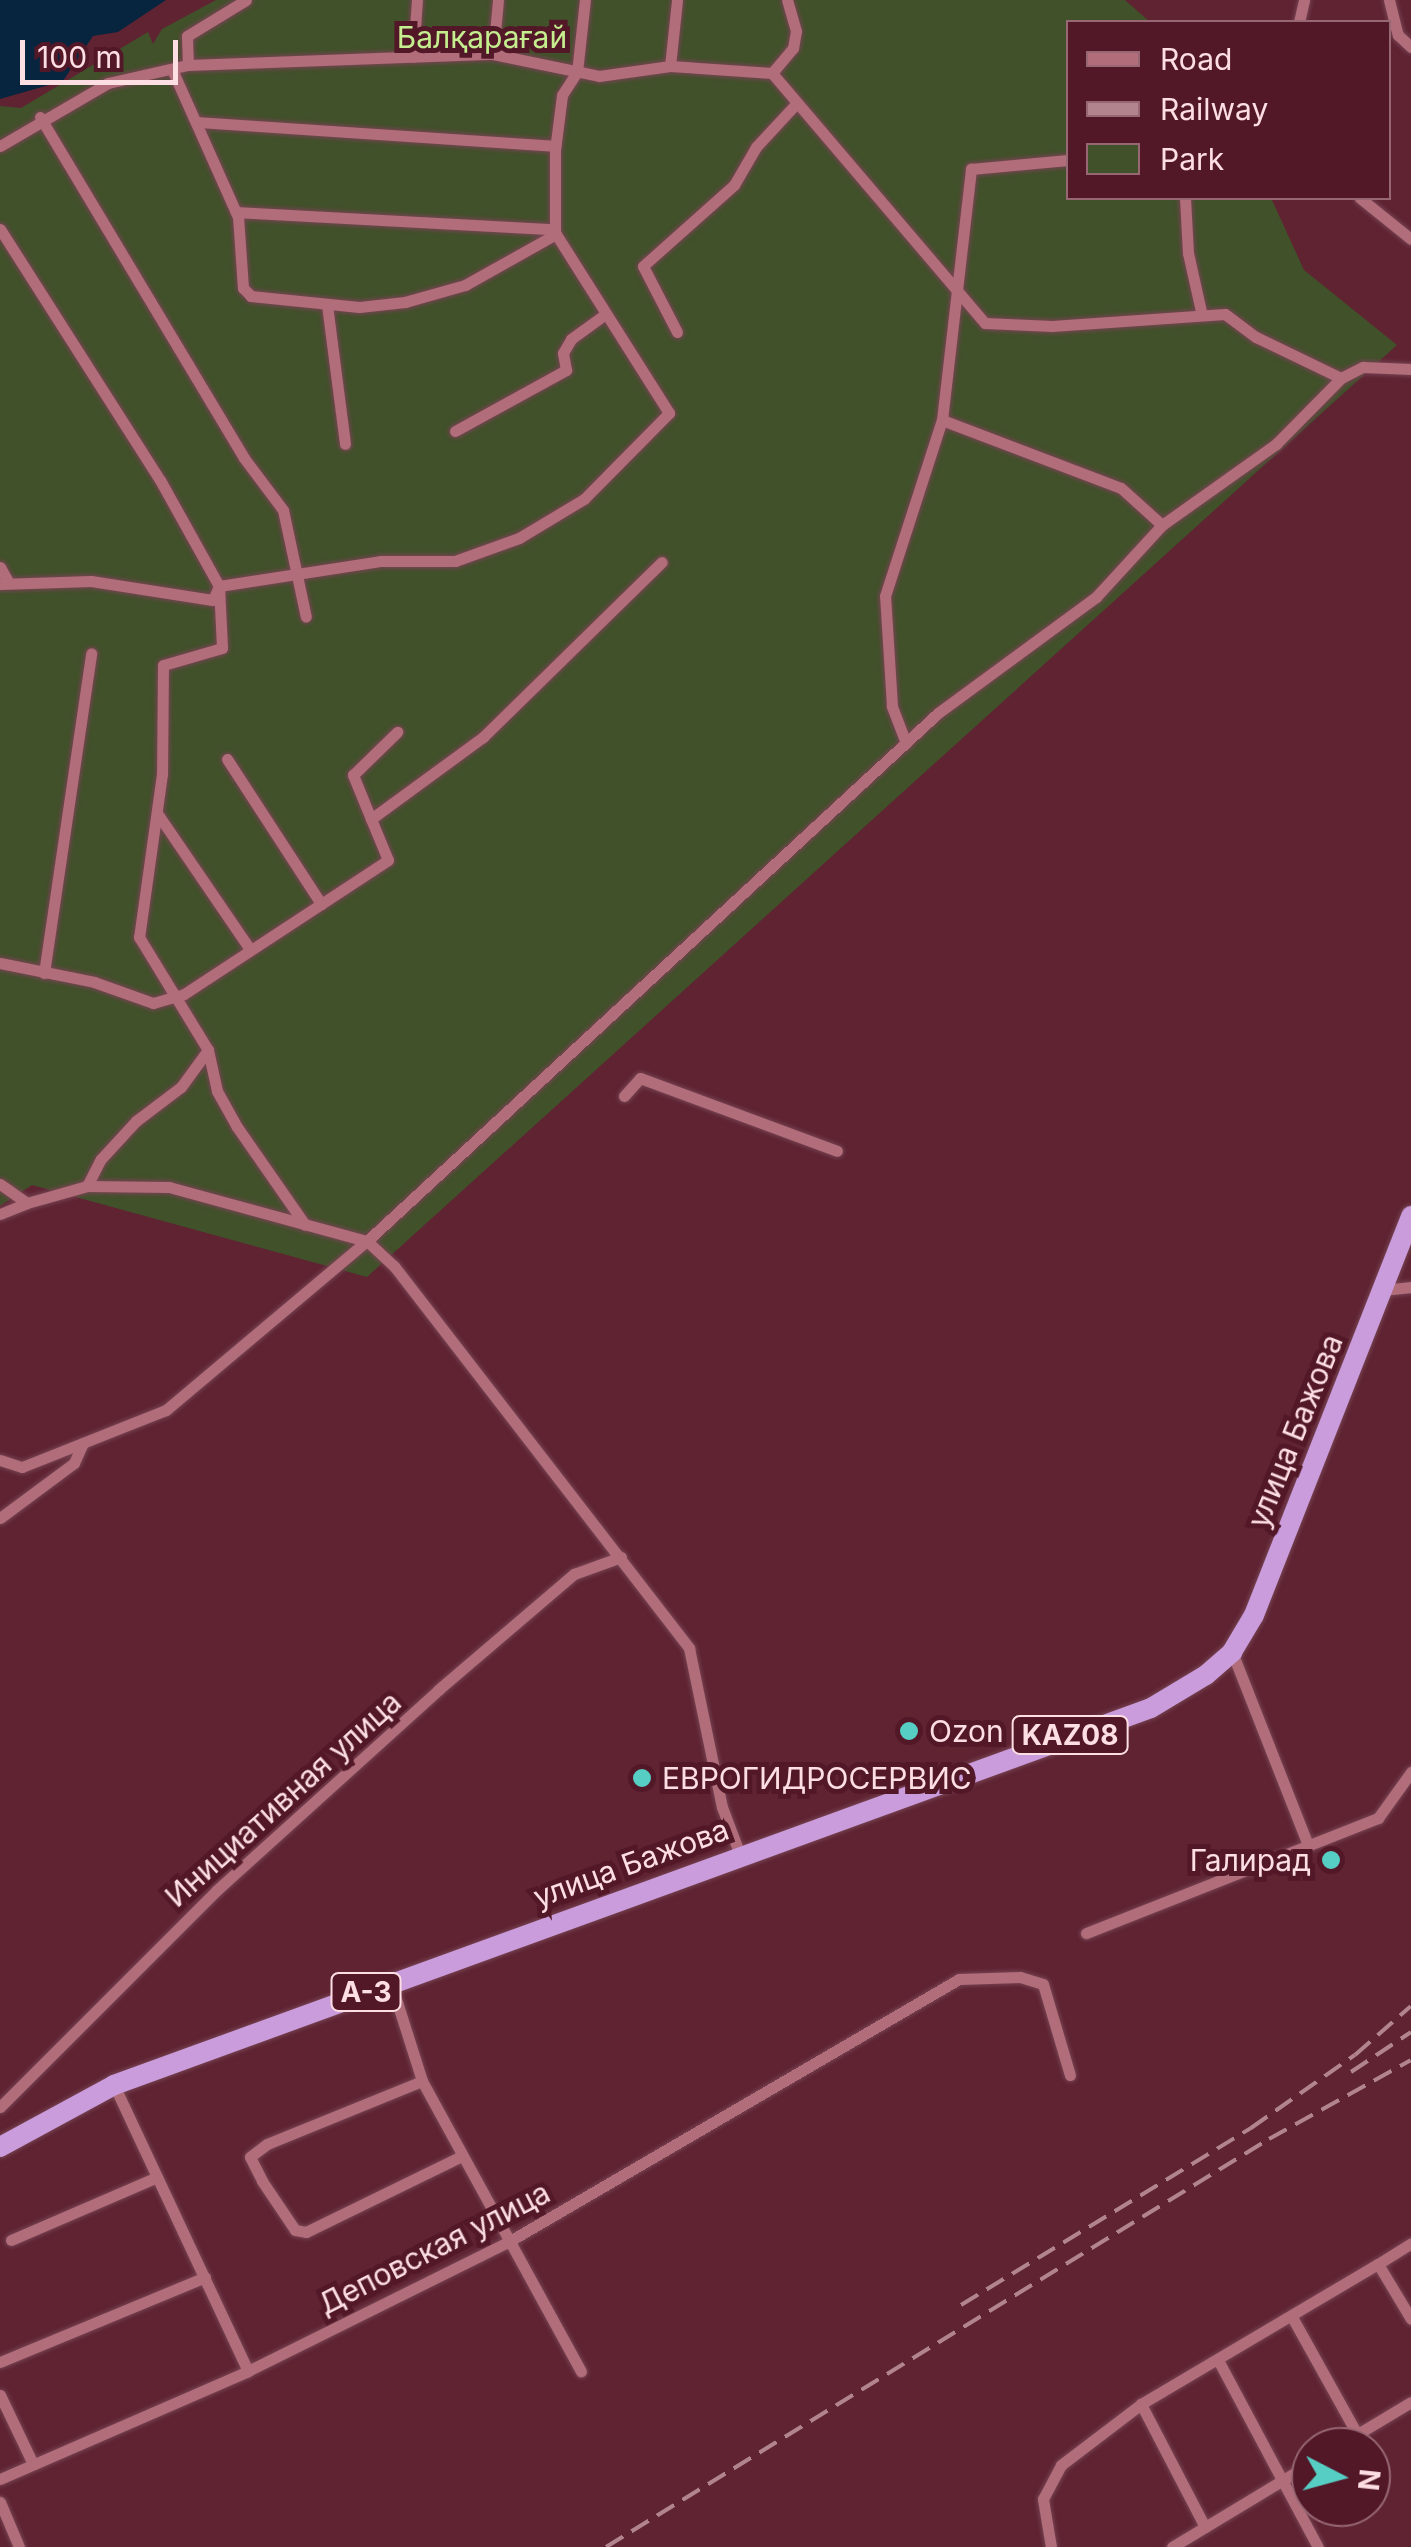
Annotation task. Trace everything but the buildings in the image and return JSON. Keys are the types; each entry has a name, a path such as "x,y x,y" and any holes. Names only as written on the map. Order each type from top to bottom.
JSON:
{"highway":[{"name":"улица Бажова","path":"0,2147 114,2085 1151,1708 1232,1652 1254,1615 1411,1216"}],"street":[{"path":"188,64 186,36 246,0"},
{"path":"412,57 416,0"},
{"path":"493,54 498,0"},
{"path":"219,586 380,561 455,560 519,538 584,499 669,413 603,316 554,232 555,146 562,95 577,72 585,0"},
{"path":"670,66 677,0"},
{"path":"772,73 793,48 796,31 787,0"},
{"path":"1388,0 1398,35 1411,48"},
{"path":"0,146 40,117 108,83 173,72 188,64 493,54 599,76 670,66 772,73"},
{"path":"173,72 236,212 242,288 251,296 327,305 405,302 465,285 554,232"},
{"path":"772,73 794,106 984,323 1173,320 1201,311 1225,314 1256,337 1341,378"},
{"path":"677,332 644,266 734,185 756,147 794,106"},
{"path":"40,117 244,458 283,510 301,575 306,617"},
{"path":"197,122 555,146"},
{"path":"906,744 892,706 885,596 942,420 953,292 971,168 1066,160"},
{"path":"1186,200 1188,252 1201,311"},
{"path":"1362,200 1411,239"},
{"path":"236,212 554,232"},
{"path":"0,229 160,480 219,586 222,648 163,664 157,813 140,937 208,1050 217,1091 236,1128 305,1225"},
{"path":"327,305 346,444"},
{"path":"456,431 566,370 563,352 571,339 603,316"},
{"path":"0,1460 22,1467 166,1410 367,1242 906,744 1096,597 1162,525 1276,444 1341,378 1363,367 1411,369"},
{"path":"942,420 1121,488 1162,525"},
{"path":"371,819 483,737 662,562"},
{"path":"0,567 5,583 91,581 212,600 219,586"},
{"path":"44,973 91,653"},
{"path":"0,963 153,1003 176,998 388,860 353,775 397,732"},
{"path":"227,759 321,904"},
{"path":"157,813 249,948"},
{"path":"87,1186 101,1159 136,1121 181,1087 208,1050"},
{"path":"624,1096 640,1078 837,1151"},
{"path":"0,1184 26,1203"},
{"path":"0,1214 87,1186 169,1187 367,1242 394,1266 689,1648 722,1807 740,1855"},
{"path":"1382,1290 1411,1288"},
{"path":"0,1518 74,1463 82,1443"},
{"name":"Инициативная улица","path":"0,2107 217,1890 438,1690 574,1574 621,1557"},
{"path":"1232,1652 1308,1845"},
{"path":"1086,1933 1378,1818 1411,1772"},
{"name":"Деповская улица","path":"0,2479 248,2371 508,2242 959,1980 981,1975 1043,1984 1070,2076"},
{"path":"391,1983 422,2081 460,2157 581,2371"},
{"path":"422,2081 267,2144 250,2157 295,2230 306,2232 460,2157"},
{"path":"114,2085 248,2371"},
{"path":"11,2240 155,2178"},
{"path":"1051,2547 1043,2499 1061,2465 1142,2404 1411,2242"},
{"path":"1378,2264 1411,2319"},
{"path":"0,2362 204,2277"},
{"path":"1292,2316 1353,2427"},
{"path":"1218,2360 1318,2547"},
{"path":"0,2395 33,2464"},
{"path":"1369,2427 1411,2402"},
{"path":"1142,2404 1205,2527"},
{"path":"1172,2547 1291,2475"},
{"path":"0,2502 20,2547"}],"green space":[{"name":"Балқарағай","path":"216,0 1125,0 1148,20 1066,20 1066,200 1272,200 1304,270 1397,345 367,1277 32,1185 0,1206 0,106 21,108 148,32 153,44 162,29"}],"water":[{"path":"0,0 166,0 118,32 93,36 63,81 0,99"}],"railway":[{"path":"961,2305 1251,2128 1355,2055 1411,2006"},
{"path":"1351,2072 1411,2032"},
{"path":"606,2547 1269,2139 1411,2060"}],"place":[{"name":"Ozon","path":"909,1731"},
{"name":"ЕВРОГИДРОСЕРВИС","path":"642,1778"},
{"name":"Галирад","path":"1331,1860"}]}
